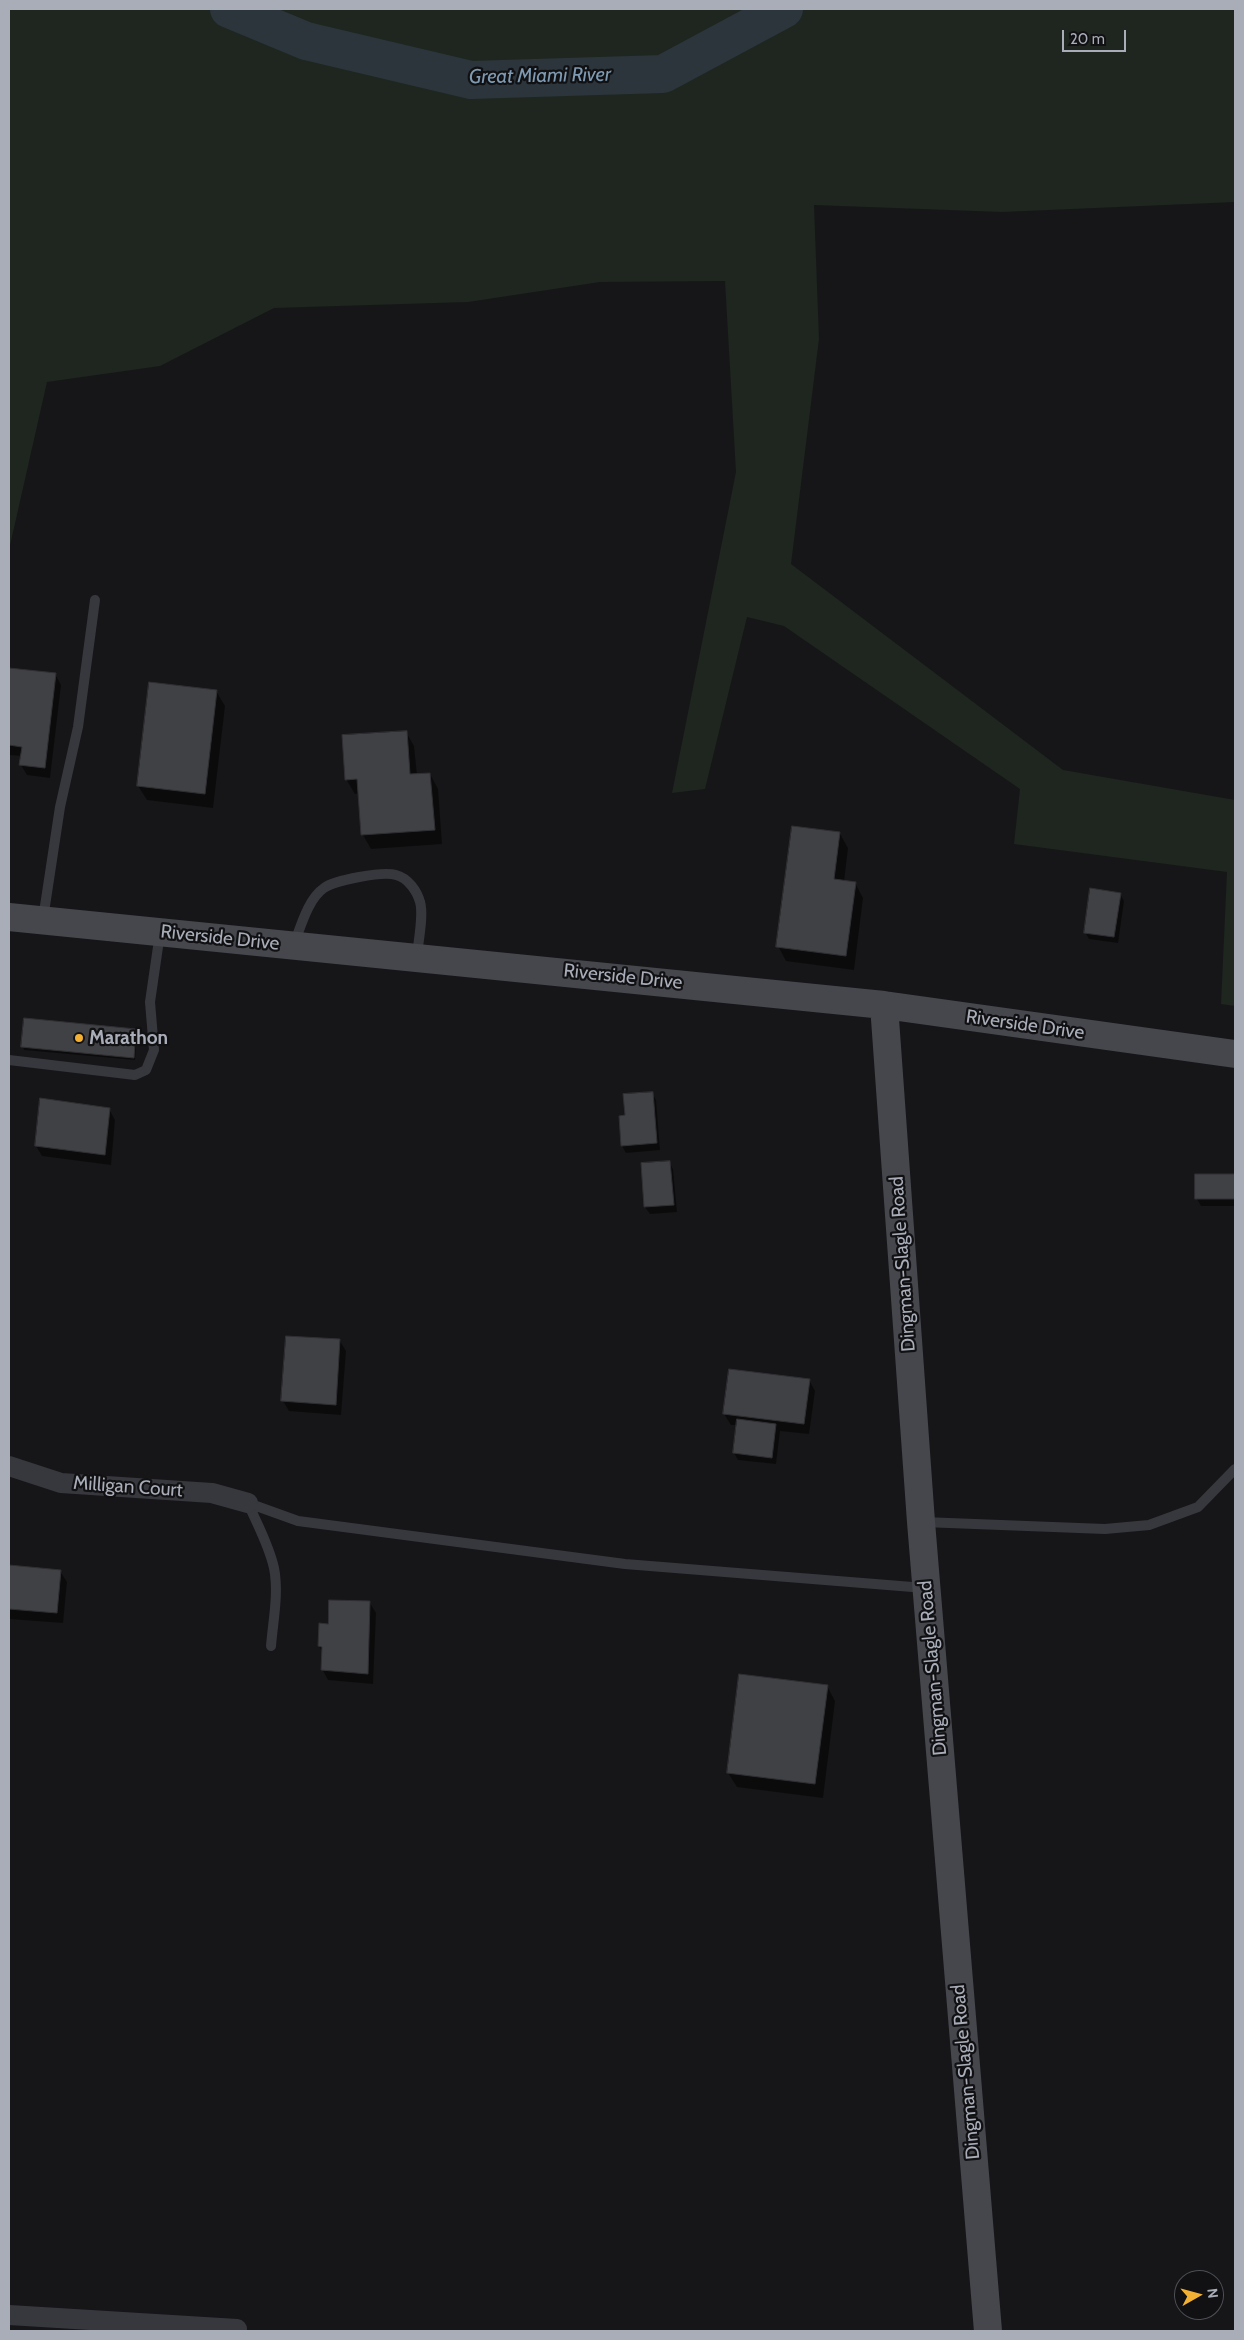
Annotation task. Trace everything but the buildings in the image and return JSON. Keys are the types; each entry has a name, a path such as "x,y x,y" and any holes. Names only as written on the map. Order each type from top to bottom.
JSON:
{"street":[{"name":"Riverside Drive","path":"9,917 884,1005 1235,1054"},
{"name":"Dingman-Slagle Road","path":"884,1005 927,1588 988,2331"},
{"name":"Milligan Court","path":"9,1466 61,1483 212,1493 248,1503"},
{"path":"9,2315 148,2327 236,2329"}],"lane":[{"path":"43,920 60,807 78,727 95,600"},
{"path":"293,945 310,905 325,887 369,876 396,875 415,889 421,904 416,957"},
{"path":"9,1060 135,1075 146,1070 154,1050 150,1002 160,932"},
{"path":"922,1522 1105,1529 1149,1525 1198,1507 1235,1469"},
{"path":"248,1503 298,1521 625,1564 927,1588"},
{"path":"248,1503 266,1543 274,1569 276,1590 271,1646"}],"shaded area":[{"path":"9,9 1235,9 1235,202 1002,212 814,205 819,339 791,564 1063,770 1235,800 1235,1006 1221,1004 1227,872 1014,844 1020,789 784,626 747,617 705,789 672,793 736,472 725,281 600,282 468,302 274,308 160,366 47,382 9,550"}],"waterway":[{"name":"Great Miami River","path":"229,9 306,41 471,80 663,74 784,9"}],"place":[{"name":"Marathon","path":"79,1038"}]}
